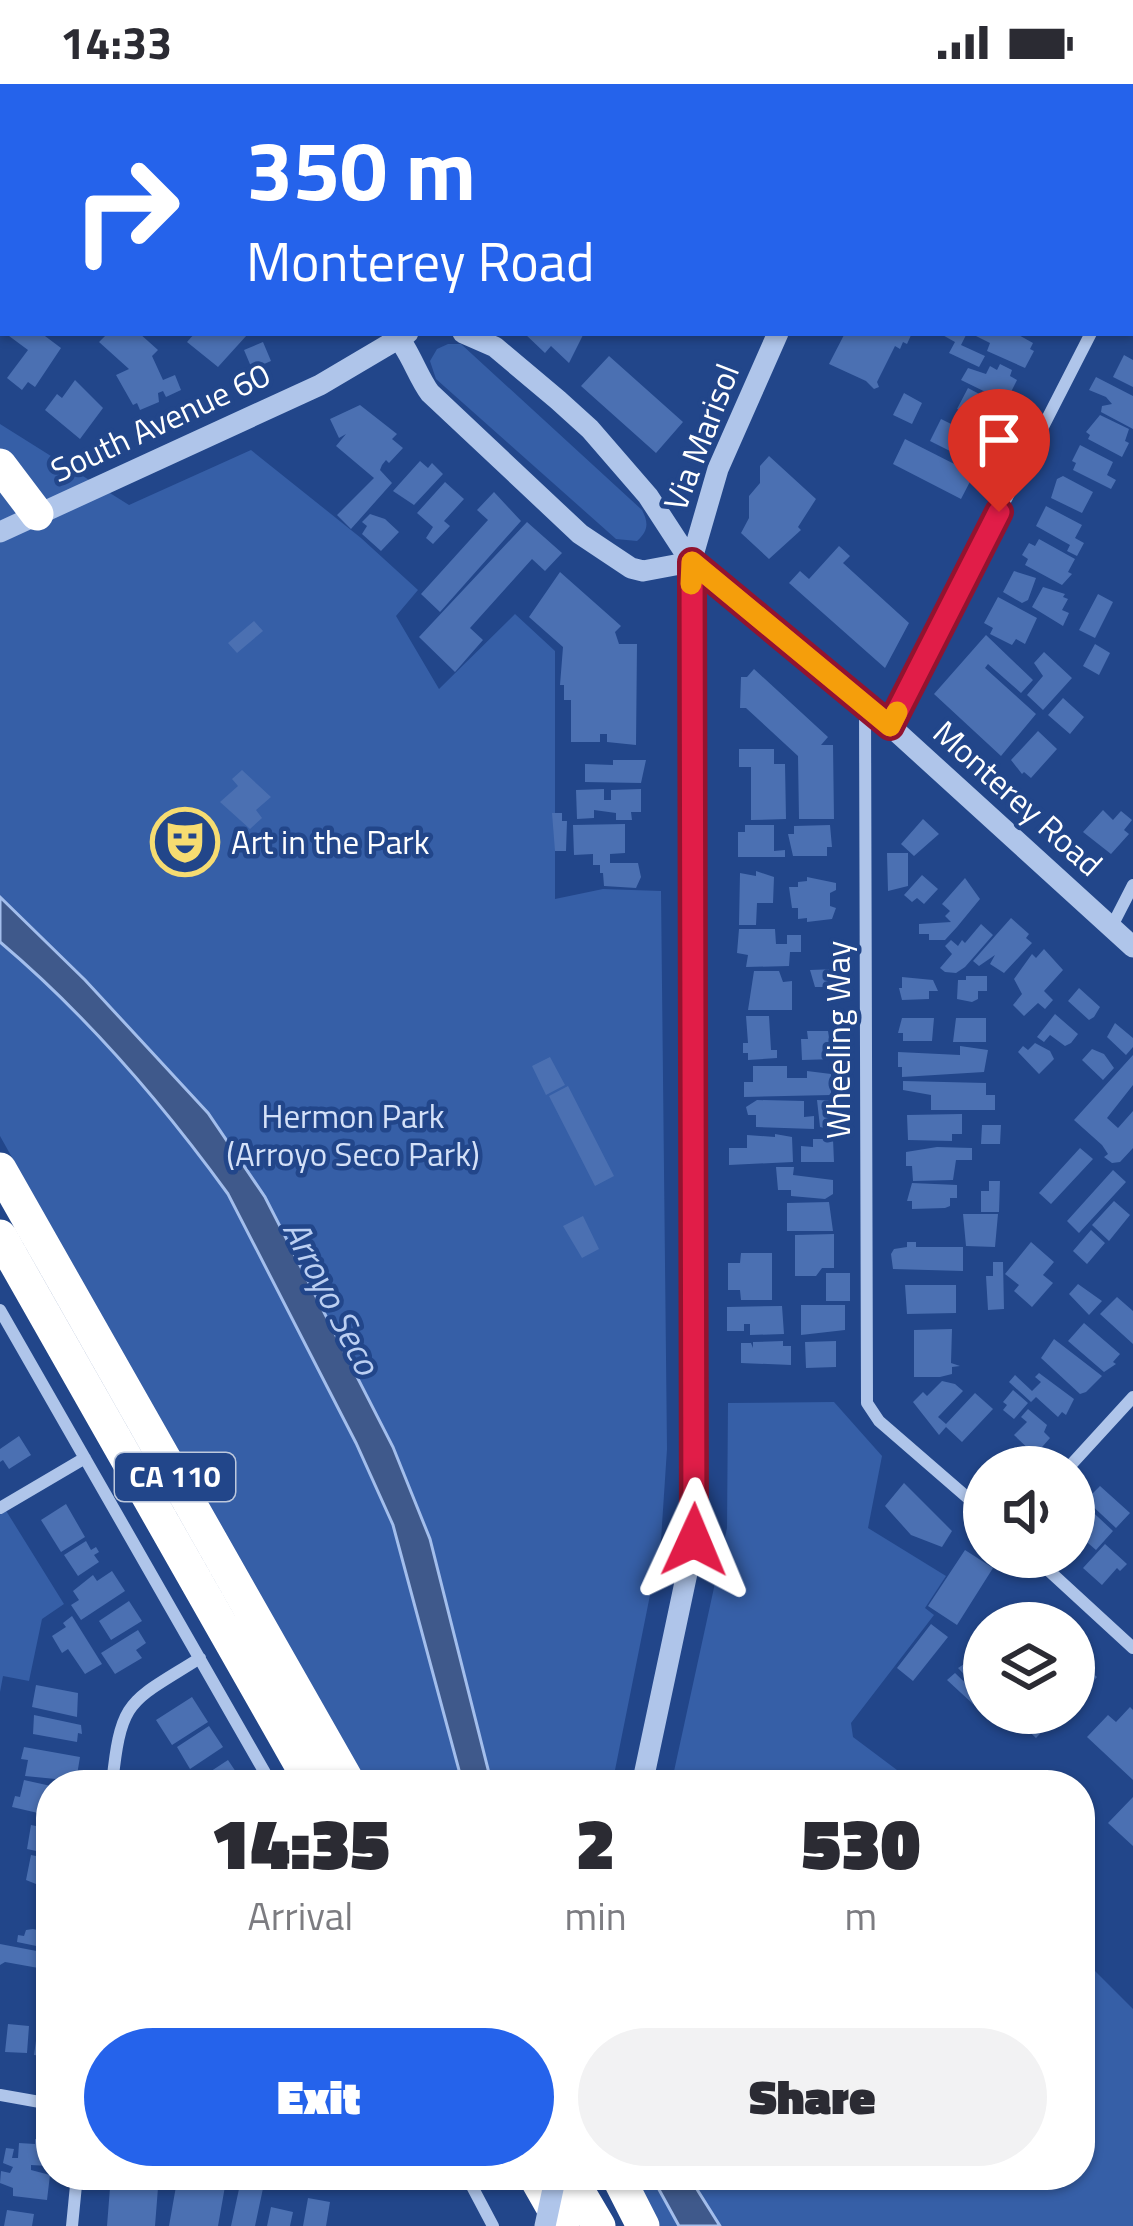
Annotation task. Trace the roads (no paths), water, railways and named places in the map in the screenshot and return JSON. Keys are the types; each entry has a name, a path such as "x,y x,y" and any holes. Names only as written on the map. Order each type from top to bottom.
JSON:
{"highway":[{"path":"0,466 38,514"},
{"name":"CA 110","path":"0,1169 341,1770"},
{"name":"CA 110","path":"0,1236 303,1770"},
{"path":"543,2190 563,2226"},
{"path":"578,2190 599,2226"},
{"path":"625,2190 643,2226"}],"street":[{"name":"South Avenue 60","path":"0,532 305,392 403,336"},
{"path":"406,336 414,371 430,393 580,535 631,568 644,571 692,562"},
{"name":"Monterey Road","path":"470,336 495,347 590,429 649,496 692,562 865,703 1133,947"},
{"name":"Via Marisol","path":"645,1770 694,1540 692,562 718,469 777,336"},
{"path":"890,726 1089,336"},
{"name":"Wheeling Way","path":"865,703 867,1402 879,1420 963,1494"},
{"path":"1111,928 1133,885"},
{"path":"0,1310 263,1770"},
{"path":"1089,1446 1133,1397"},
{"path":"0,1508 85,1458"},
{"path":"1057,1578 1133,1648"},
{"path":"114,1770 117,1737 135,1699 200,1658"},
{"path":"0,2095 36,2101"},
{"path":"72,2226 76,2190"},
{"path":"474,2190 493,2226"},
{"path":"544,2226 552,2190"}],"place":[{"name":"Art in the Park","path":"185,842"}],"park label":[{"name":"Hermon Park (Arroyo Seco Park)","path":"353,1135"}],"water label":[{"name":"Arroyo Seco","path":"332,1297"}]}
